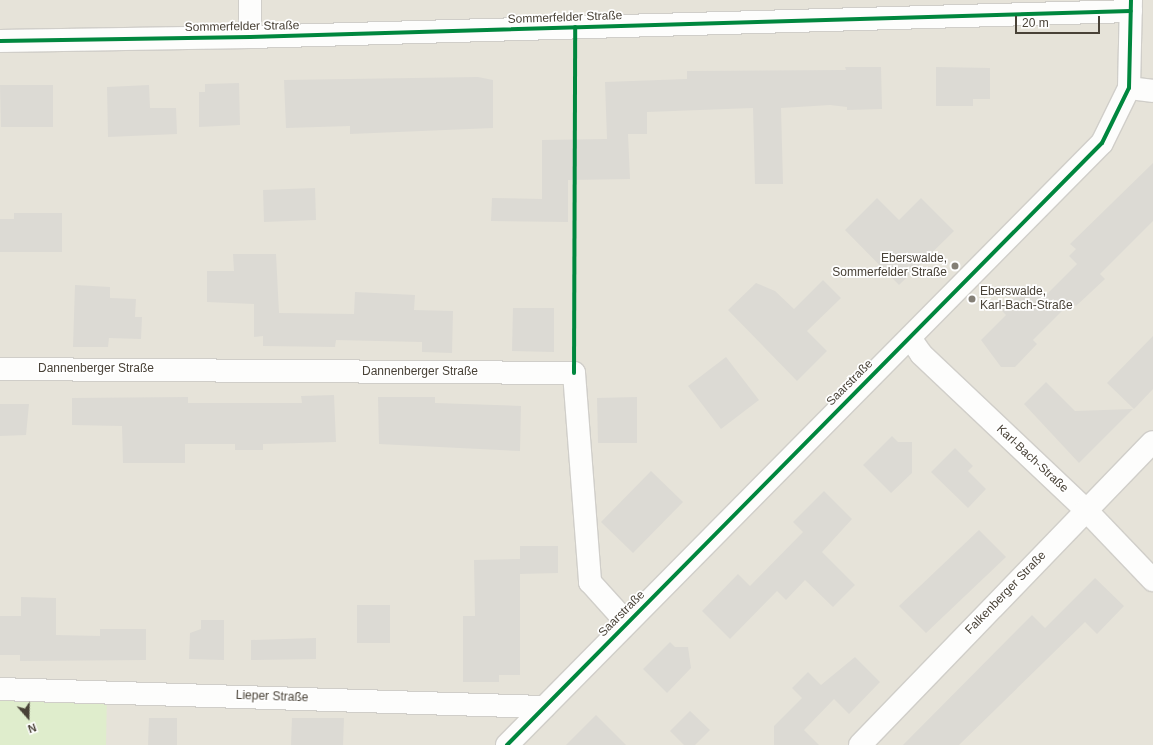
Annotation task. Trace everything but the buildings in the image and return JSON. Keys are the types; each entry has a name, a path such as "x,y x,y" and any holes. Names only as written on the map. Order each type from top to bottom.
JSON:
{"street":[{"path":"250,0 250,37"},
{"name":"Sommerfelder Straße","path":"0,41 250,37 1131,6"},
{"name":"Saarstraße","path":"507,745 1102,143 1130,88 1131,6"},
{"path":"1130,88 1153,91"},
{"name":"Karl-Bach-Straße","path":"910,338 921,354 1086,510 1153,580"},
{"name":"Dannenberger Straße","path":"0,369 574,373 590,582 628,623"},
{"name":"Falkenberger Straße","path":"860,745 1153,442"},
{"name":"Lieper Straße","path":"0,689 544,707"}],"shaded area":[{"path":"0,0 1153,0 1153,745 0,745"}],"green space":[{"path":"0,690 107,691 106,745 0,745"}],"cycle path":[{"path":"507,745 1102,143 1129,88 1131,0"},
{"path":"0,41 250,37 1131,11"},
{"path":"574,373 575,27"}],"place":[{"name":"Eberswalde, Sommerfelder Straße","path":"955,266"},
{"name":"Eberswalde, Karl-Bach-Straße","path":"972,299"}]}
